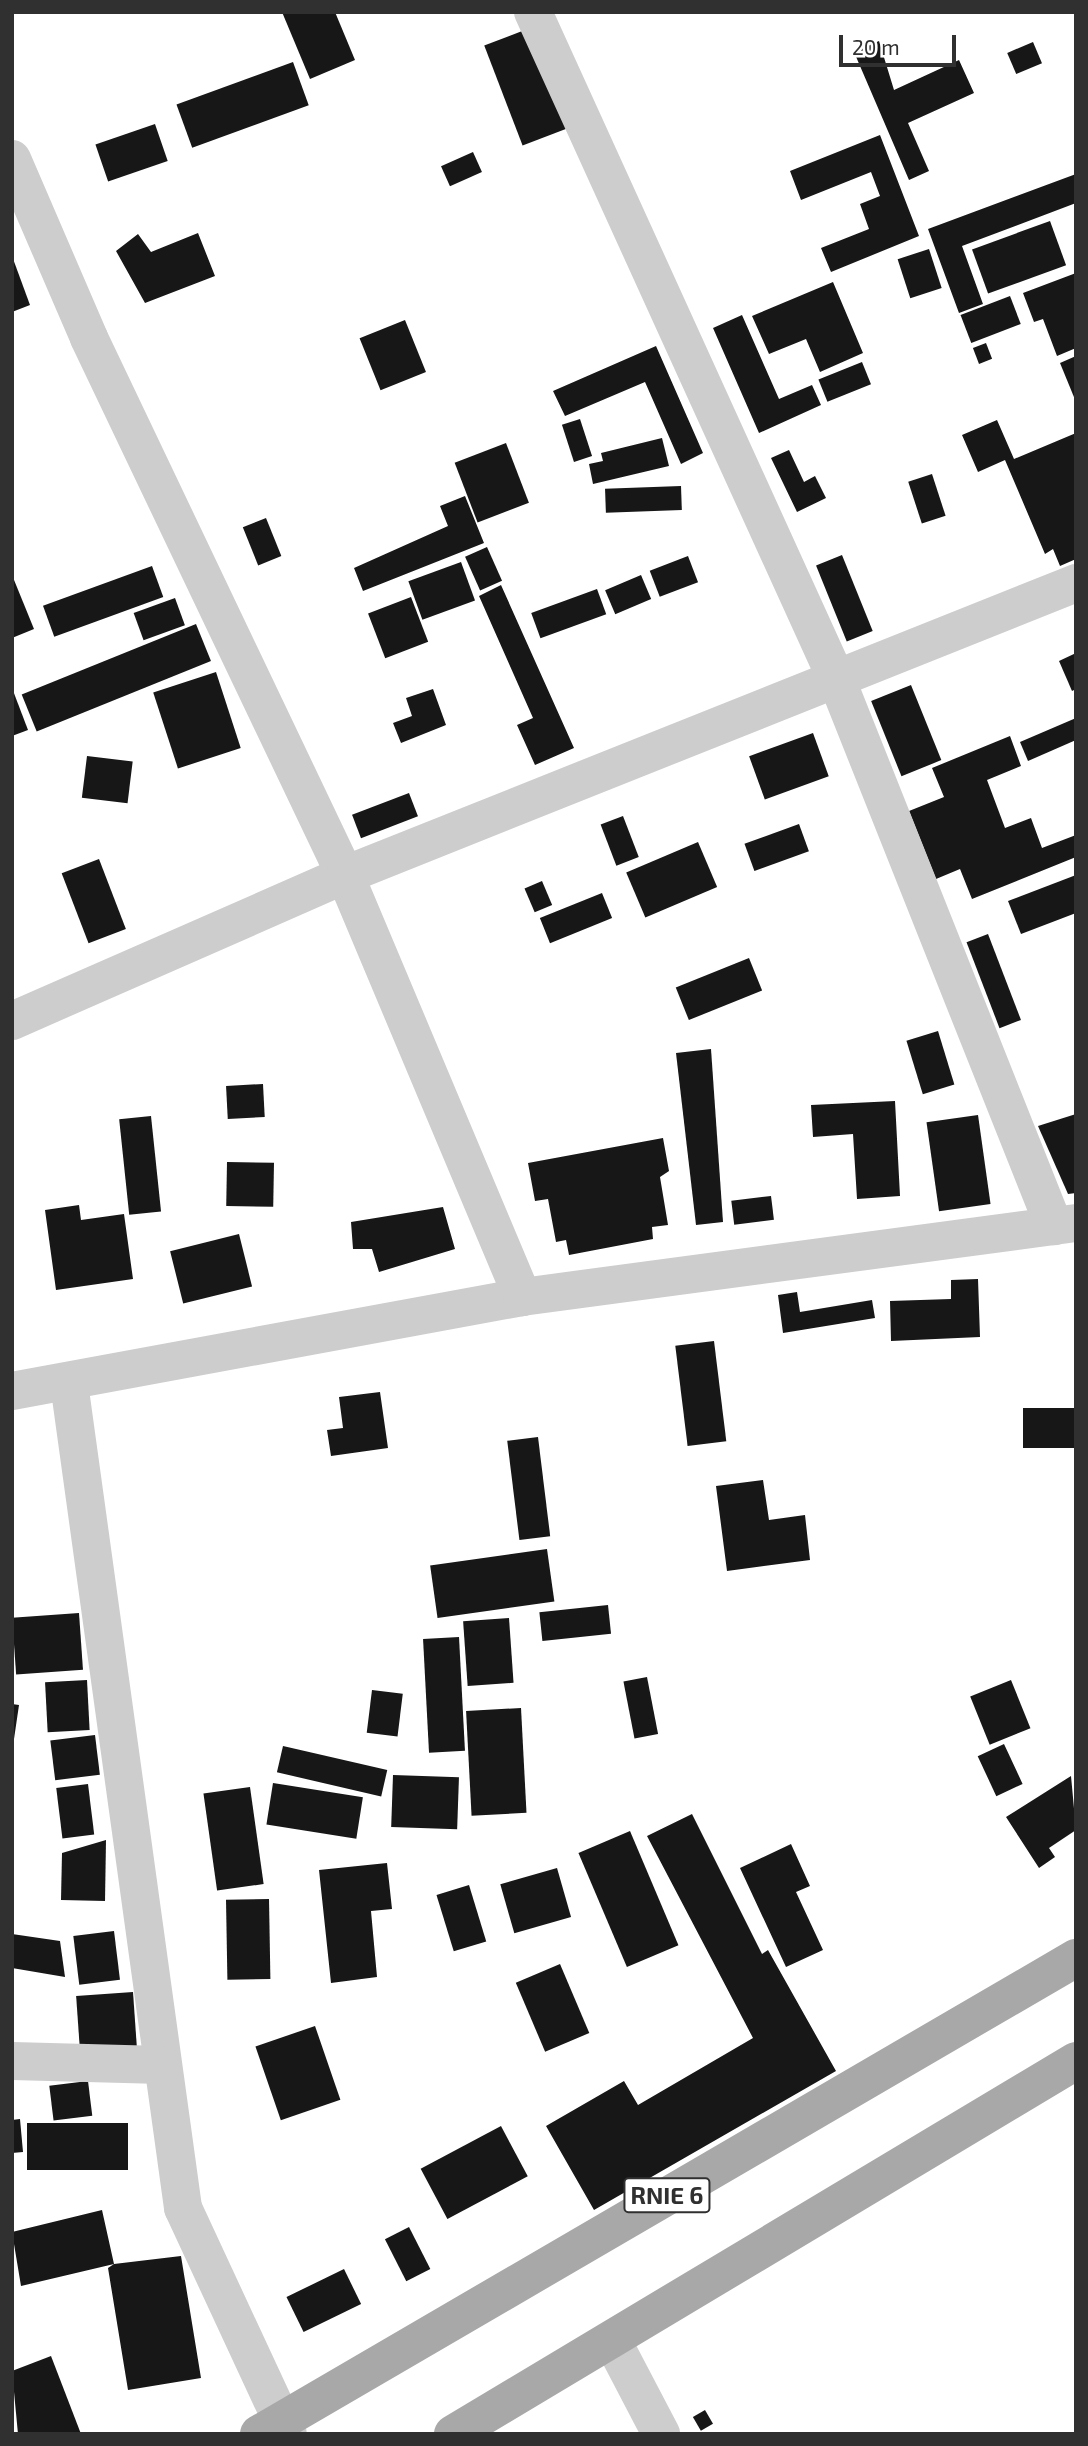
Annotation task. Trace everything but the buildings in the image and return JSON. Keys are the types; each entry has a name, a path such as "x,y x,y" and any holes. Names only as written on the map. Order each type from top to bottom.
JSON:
{"main road":[{"name":"RNIE 6","path":"276,2430 1076,1958"},
{"path":"453,2434 613,2342 1076,2061"}],"street":[{"path":"12,1391 69,1383 522,1297 1065,1225 836,678 533,12"},
{"path":"12,159 89,338 345,875 522,1297"},
{"path":"12,1021 345,875 1076,583"},
{"path":"69,1383 183,2208 276,2430"},
{"path":"12,2062 162,2066"},
{"path":"613,2342 661,2434"}]}
